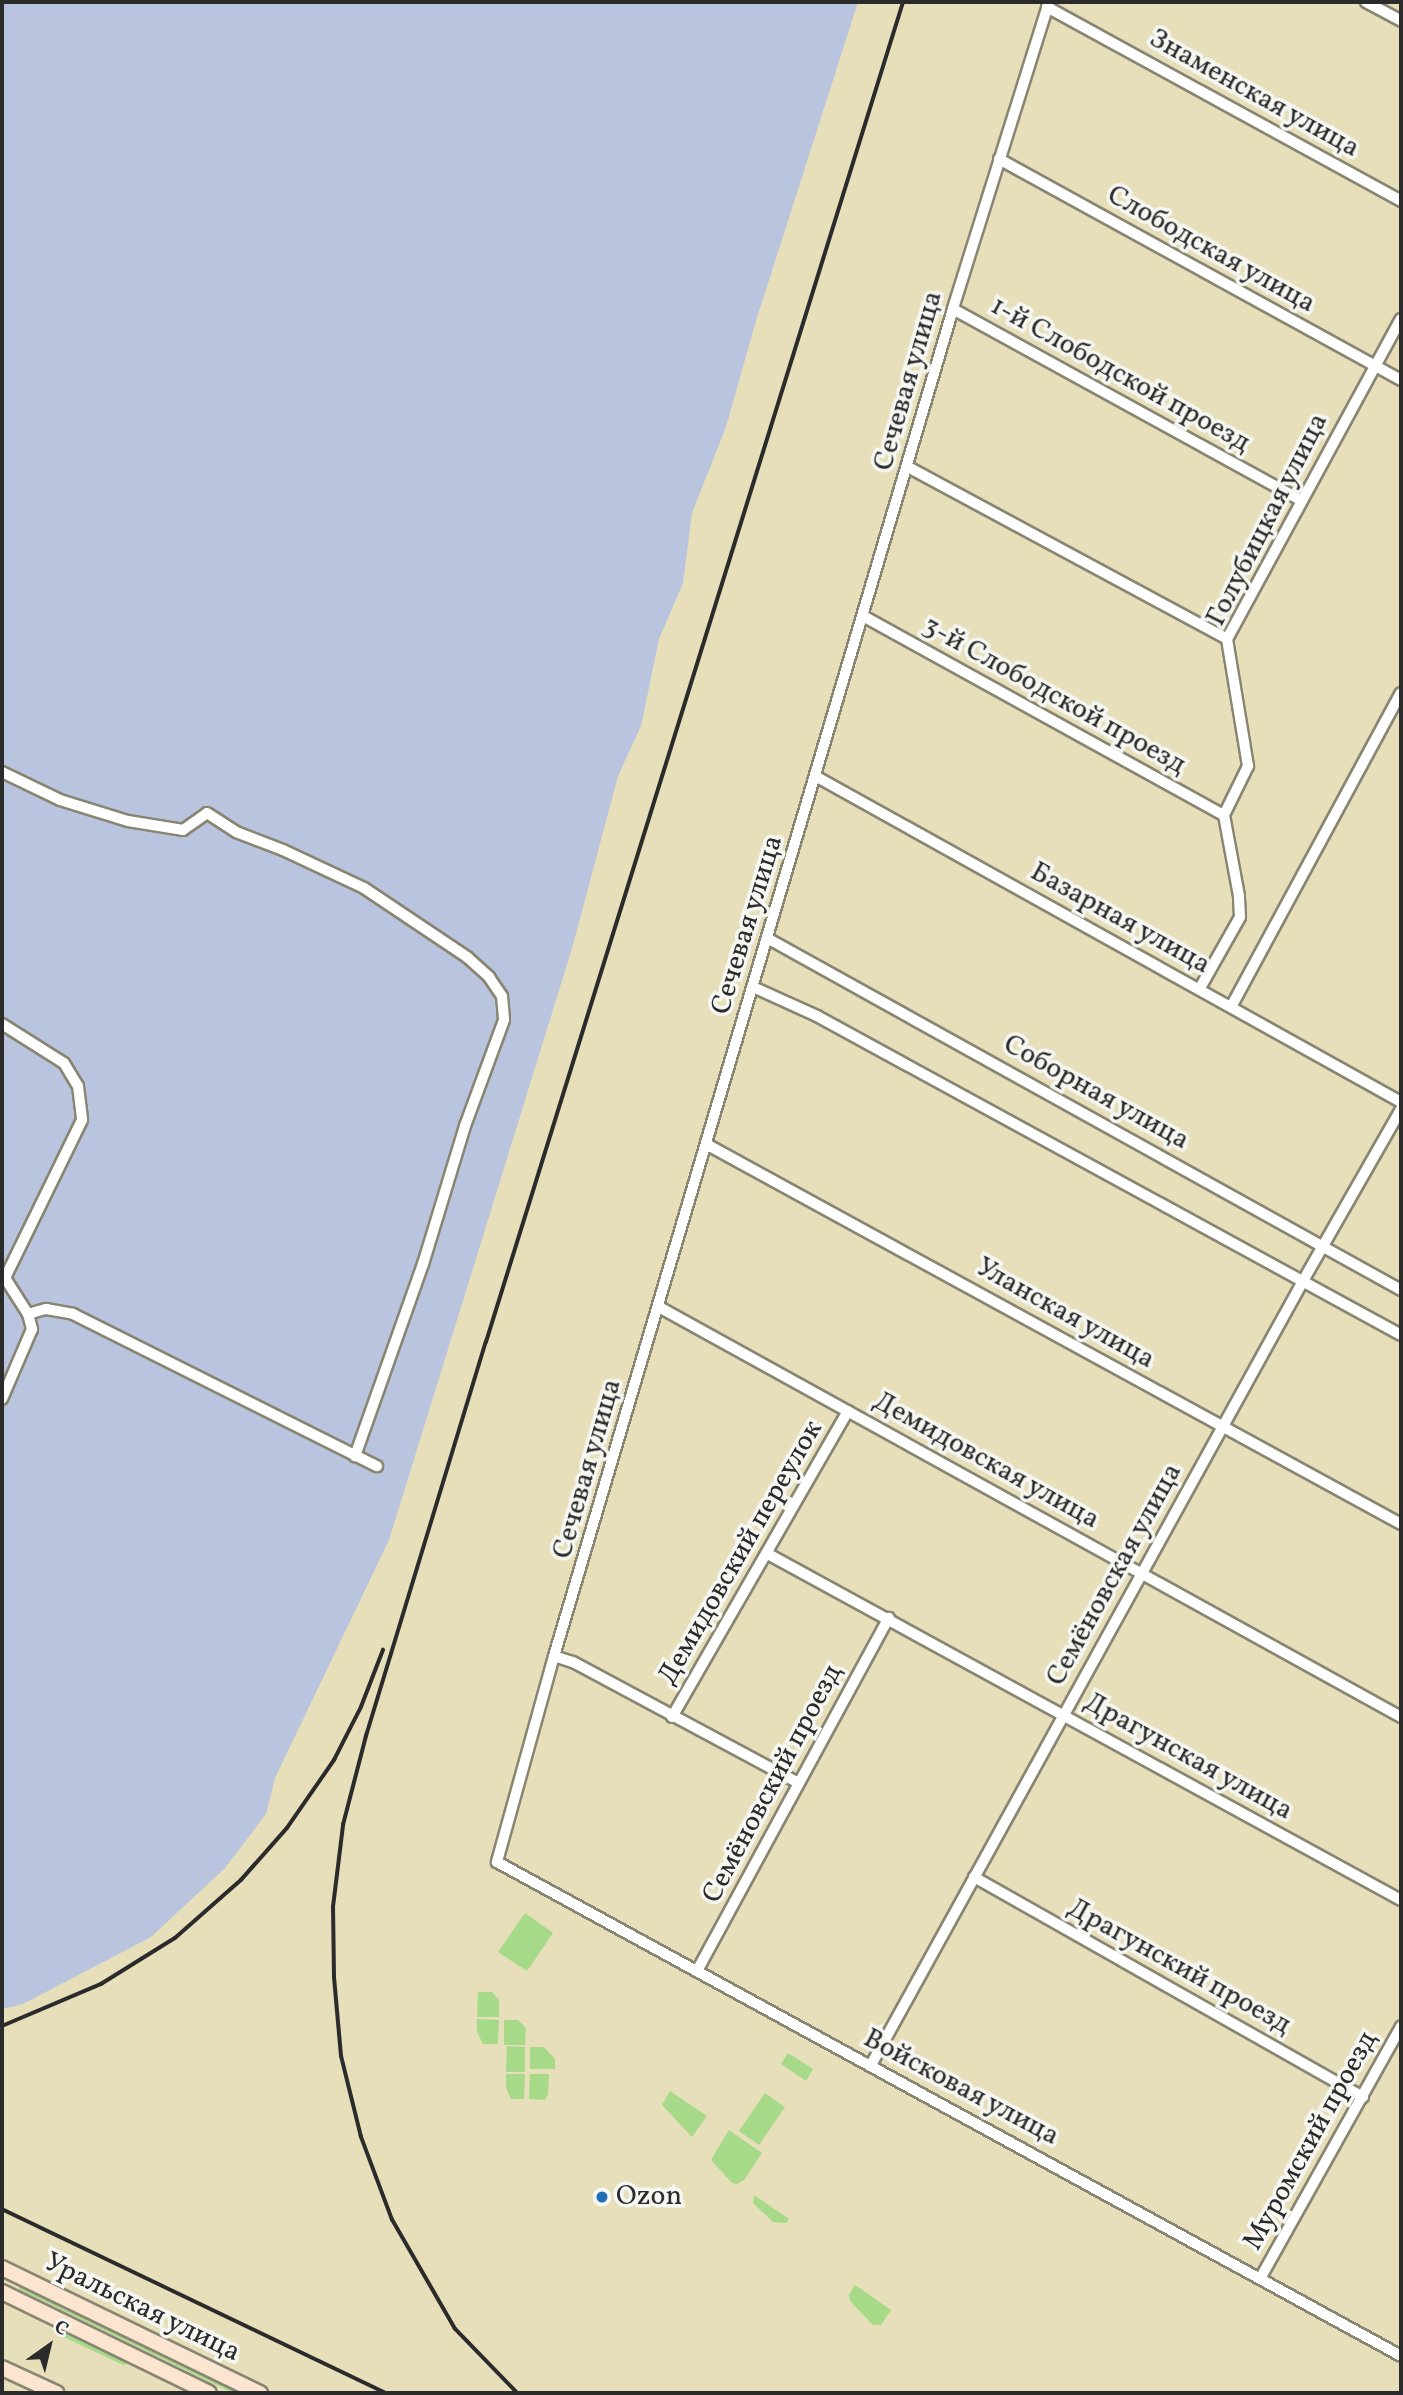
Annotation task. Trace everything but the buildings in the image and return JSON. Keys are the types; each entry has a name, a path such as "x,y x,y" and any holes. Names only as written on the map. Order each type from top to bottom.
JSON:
{"main road":[{"name":"Уральская улица","path":"2,2268 260,2393"},
{"name":"Уральская улица","path":"2,2292 209,2393"},
{"path":"2,2368 56,2393"}],"street":[{"path":"1366,2 1401,21"},
{"name":"Сечевая улица","path":"497,1863 554,1656 817,777 953,309 1048,5"},
{"name":"Знаменская улица","path":"1048,5 1401,201"},
{"name":"Слободская улица","path":"999,159 1401,380"},
{"name":"1-й Слободской проезд","path":"953,309 1302,501"},
{"name":"Голубицкая улица","path":"1224,816 1248,766 1227,639 1401,319"},
{"path":"908,467 1227,639"},
{"name":"3-й Слободской проезд","path":"863,616 1224,816"},
{"path":"1231,1007 1401,692"},
{"path":"2,772 60,800 128,821 183,830 206,813 236,832 283,850 364,888 467,957 489,977 502,996 504,1020 465,1126 423,1264 355,1456"},
{"name":"Базарная улица","path":"817,777 1401,1102"},
{"path":"1200,988 1240,917 1239,896 1224,816"},
{"name":"Соборная улица","path":"767,938 1401,1290"},
{"path":"753,987 817,1016 1401,1335"},
{"path":"2,1024 64,1063 78,1086 82,1120 5,1278 28,1314 32,1329 2,1399"},
{"name":"Семёновская улица","path":"871,2066 1303,1281 1401,1109"},
{"name":"Уланская улица","path":"706,1144 1401,1524"},
{"name":"Демидовская улица","path":"659,1307 1401,1717"},
{"path":"28,1314 46,1309 73,1314 377,1466"},
{"name":"Демидовский переулок","path":"672,1717 768,1554 848,1410"},
{"name":"Драгунская улица","path":"768,1554 1401,1900"},
{"name":"Семёновский проезд","path":"698,1971 889,1618"},
{"path":"554,1656 573,1662 799,1783"},
{"name":"Войсковая улица","path":"497,1863 1261,2277 1401,2357"},
{"name":"Драгунский проезд","path":"974,1877 1363,2097"},
{"name":"Муромский проезд","path":"1261,2277 1401,2027"}],"shaded area":[{"path":"2,2 858,2 755,324 726,427 692,513 683,583 659,639 641,726 618,776 573,945 389,1540 275,1778 266,1814 225,1868 151,1937 23,2004 2,2009"}],"green space":[{"path":"525,1913 553,1933 527,1971 498,1952"},
{"path":"478,1992 492,1992 499,2000 499,2017 477,2017"},
{"path":"477,2019 499,2020 498,2044 483,2044 477,2032"},
{"path":"504,2020 518,2020 526,2028 525,2045 504,2045"},
{"path":"507,2046 525,2047 525,2072 506,2072"},
{"path":"530,2047 544,2047 555,2059 555,2069 530,2069"},
{"path":"788,2053 813,2069 806,2081 781,2064"},
{"path":"506,2074 525,2074 524,2099 511,2099 506,2088"},
{"path":"530,2074 549,2074 545,2100 529,2099"},
{"path":"670,2091 707,2116 692,2137 662,2105"},
{"path":"765,2093 785,2107 759,2145 739,2131"},
{"path":"729,2130 762,2153 744,2180 737,2184 732,2183 711,2160"},
{"path":"754,2195 789,2219 787,2223 773,2222 753,2203"},
{"path":"20,2282 252,2393 233,2393 19,2289"},
{"path":"855,2285 891,2310 881,2325 873,2325 850,2301 849,2295"},
{"path":"64,2330 128,2360 128,2363 123,2365 64,2337"}],"railway":[{"path":"517,2393 455,2329 392,2220 361,2137 341,2056 334,1977 333,1907 343,1825 366,1736 486,1342 903,2"},
{"path":"2,2026 101,1984 175,1938 241,1880 287,1828 334,1760 361,1707 383,1650"},
{"path":"2,2209 386,2393"}],"place":[{"name":"Ozon","path":"602,2197"}]}
